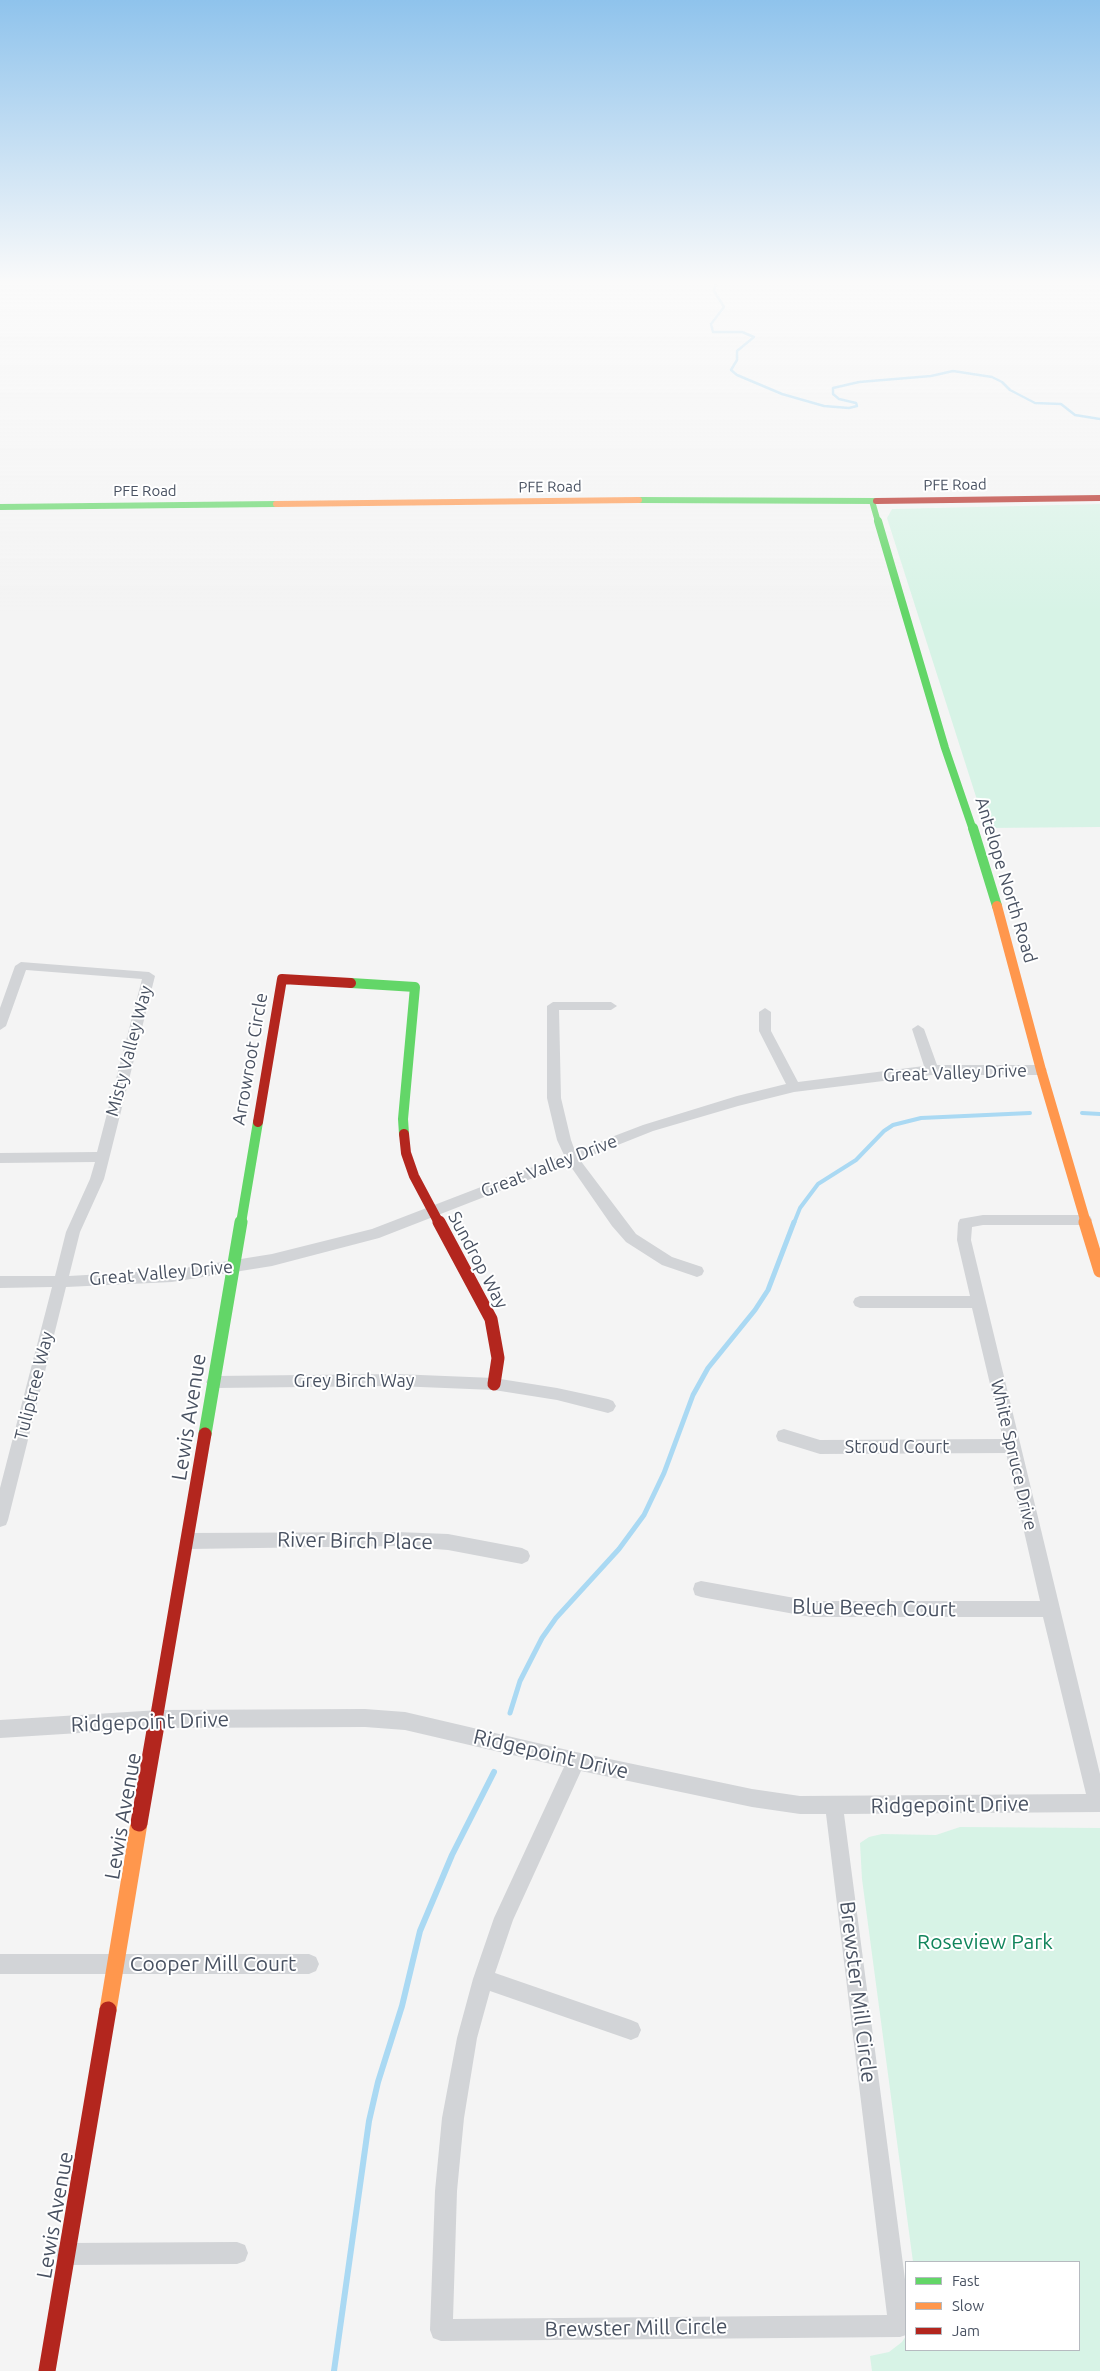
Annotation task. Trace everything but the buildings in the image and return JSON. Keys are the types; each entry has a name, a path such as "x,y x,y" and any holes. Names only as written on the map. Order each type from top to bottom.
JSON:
{"main road":[{"name":"PFE Road","path":"0,507 1100,498"},
{"name":"Antelope North Road","path":"872,501 945,748 984,864 1041,1070 1100,1271"},
{"name":"Arrowroot Circle","path":"232,1267 282,979 415,987 403,1136 406,1153 414,1176 432,1211"},
{"name":"Sundrop Way","path":"432,1211 491,1319 498,1358 494,1384"},
{"name":"Lewis Avenue","path":"48,2371 159,1720 232,1267"}],"street":[{"name":"Misty Valley Way","path":"0,1026 21,966 149,976 101,1157 97,1179 73,1232 60,1281"},
{"path":"611,1006 553,1006 554,1098 557,1117 572,1158 616,1222 631,1238 667,1261 697,1271"},
{"path":"765,1012 765,1031 794,1087"},
{"path":"918,1028 932,1070"},
{"name":"Great Valley Drive","path":"0,1282 105,1281 172,1276 272,1260 374,1234 648,1128 794,1087 932,1070 1041,1070"},
{"path":"0,1158 101,1157"},
{"name":"White Spruce Drive","path":"1085,1220 983,1220 965,1223 964,1240 1050,1609 1099,1803"},
{"name":"Tuliptree Way","path":"0,1520 60,1281"},
{"path":"860,1302 977,1302"},
{"name":"Grey Birch Way","path":"214,1382 396,1380 494,1384 557,1394 608,1406"},
{"name":"Stroud Court","path":"784,1436 820,1447 1012,1446"},
{"name":"River Birch Place","path":"188,1541 397,1538 448,1542 522,1556"},
{"name":"Blue Beech Court","path":"701,1589 780,1606 811,1609 1050,1609"},
{"name":"Ridgepoint Drive","path":"0,1729 159,1720 365,1718 405,1721 576,1761 752,1798 800,1805 1099,1803"},
{"name":"Brewster Mill Circle","path":"576,1761 504,1918 482,1979 467,2038 453,2118 446,2191 441,2330 900,2326 834,1806"},
{"name":"Cooper Mill Court","path":"0,1964 309,1964"},
{"path":"482,1979 631,2030"},
{"path":"67,2254 237,2253"}],"green space":[{"path":"1100,504 1100,827 986,828 887,518 892,509"},
{"name":"Roseview Park","path":"960,1827 1100,1828 1100,2371 872,2371 870,2356 889,2352 905,2338 905,2351 1080,2351 1080,2261 913,2261 862,1879 860,1843 869,1837 882,1834 936,1835"}],"waterway":[{"path":"779,393 824,406 849,408 857,406 856,403 839,399 833,393"},
{"path":"1015,393 1035,403 1061,404 1075,415 1100,419"},
{"path":"794,1223 800,1208 818,1184 856,1160 884,1131 893,1125 921,1118 1030,1113"},
{"path":"1082,1113 1100,1114"},
{"path":"510,1713 520,1681 542,1638 556,1618 619,1549 644,1515 664,1473 693,1395 708,1368 755,1310 768,1290 794,1222"},
{"path":"334,2371 369,2121 378,2082 402,2006 420,1931 452,1855 494,1772"}],"traffic: fast":[{"path":"639,500 876,501"},
{"path":"872,501 945,748 985,864 997,906"},
{"path":"0,507 276,504"},
{"path":"351,983 415,987 403,1119 404,1134"},
{"path":"205,1434 258,1122"}],"traffic: slow":[{"path":"276,504 639,500"},
{"path":"997,906 1041,1070 1100,1271"},
{"path":"108,2010 139,1823"}],"traffic: jam":[{"path":"876,501 1100,498"},
{"path":"258,1122 282,979 351,983"},
{"path":"404,1134 406,1153 414,1176 491,1319 498,1358 494,1384"},
{"path":"139,1823 205,1434"},
{"path":"47,2371 108,2010"}]}
